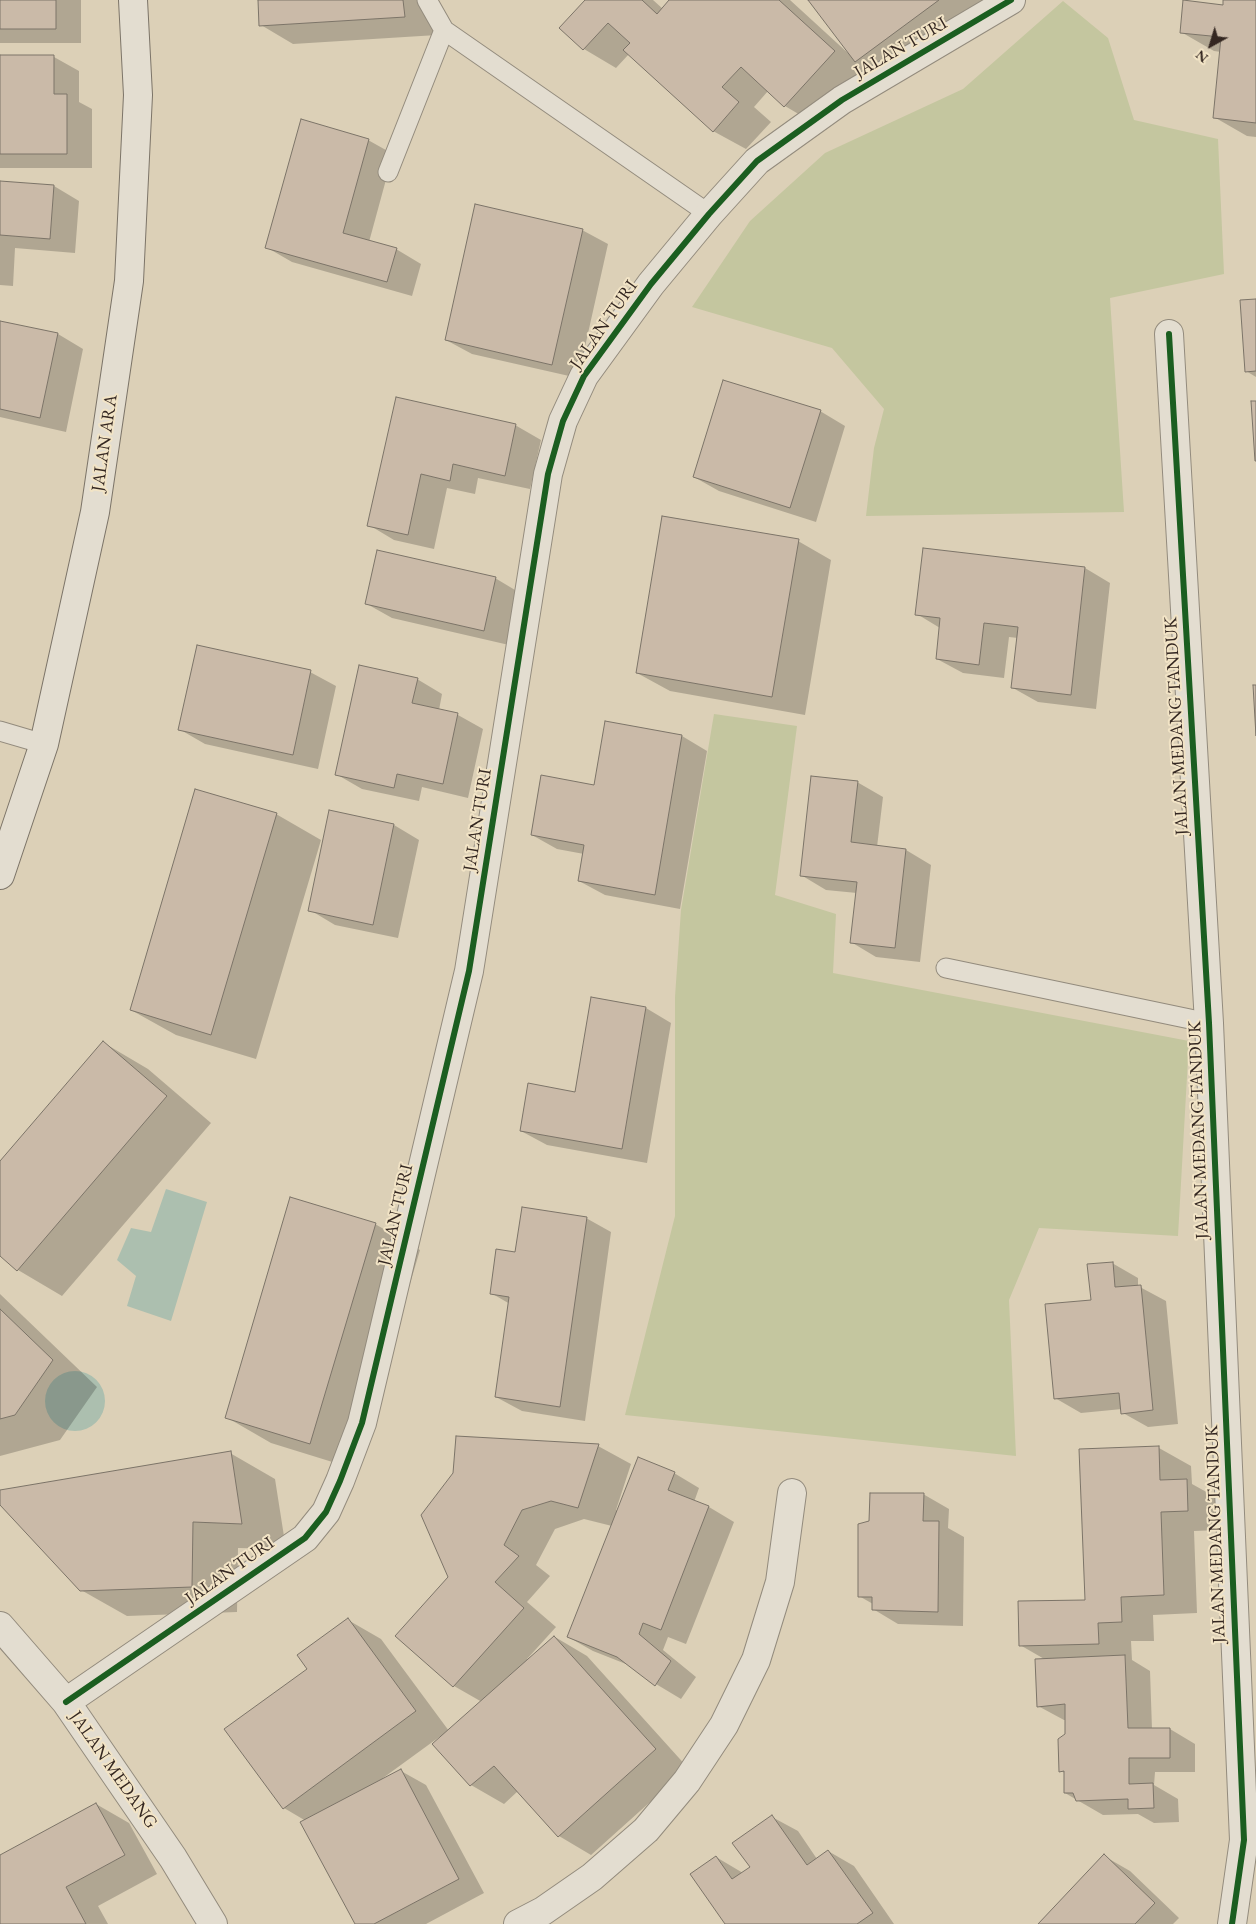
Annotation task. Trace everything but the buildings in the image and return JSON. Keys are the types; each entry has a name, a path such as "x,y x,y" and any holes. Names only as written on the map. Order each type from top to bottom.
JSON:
{"street":[{"name":"JALAN ARA","path":"0,875 44,744 95,512 129,282 138,95 133,0"},
{"name":"JALAN TURI","path":"66,1702 305,1538 326,1512 340,1481 362,1423 469,971 548,474 563,421 584,376 651,284 709,214 757,162 842,100 1011,0"},
{"name":"JALAN MEDANG TANDUK","path":"1169,334 1209,1023 1244,1840 1232,1924"},
{"path":"518,1924 543,1911 592,1877 646,1830 687,1781 724,1725 756,1660 780,1582 792,1493"},
{"name":"JALAN MEDANG","path":"0,1626 66,1702 173,1858 213,1924"}],"lane":[{"path":"427,0 444,30 709,214"},
{"path":"388,172 444,30"},
{"path":"0,731 44,744"},
{"path":"946,968 1209,1023"}],"green space":[{"path":"1063,1 1108,38 1134,120 1218,139 1224,274 1110,298 1124,512 866,516 874,448 884,409 832,348 692,307 750,221 825,153 963,89"},
{"path":"714,714 797,726 775,895 836,914 833,973 1189,1041 1178,1236 1039,1228 1009,1300 1016,1456 625,1415 675,1216 675,997 681,910"}],"shaded area":[{"path":"166,1189 207,1202 171,1321 127,1306 136,1276 117,1260 131,1228 151,1232"},
{"path":"75,1371 92,1376 100,1384 105,1401 100,1418 92,1426 75,1431 58,1426 50,1418 45,1401 50,1384 58,1376"}],"cycle path":[{"path":"66,1702 305,1538 326,1512 340,1481 362,1423 469,971 548,474 563,421 584,376 651,284 709,214 757,161 842,100 1011,0"},
{"path":"1169,334 1209,1023 1244,1840 1232,1924"}]}
